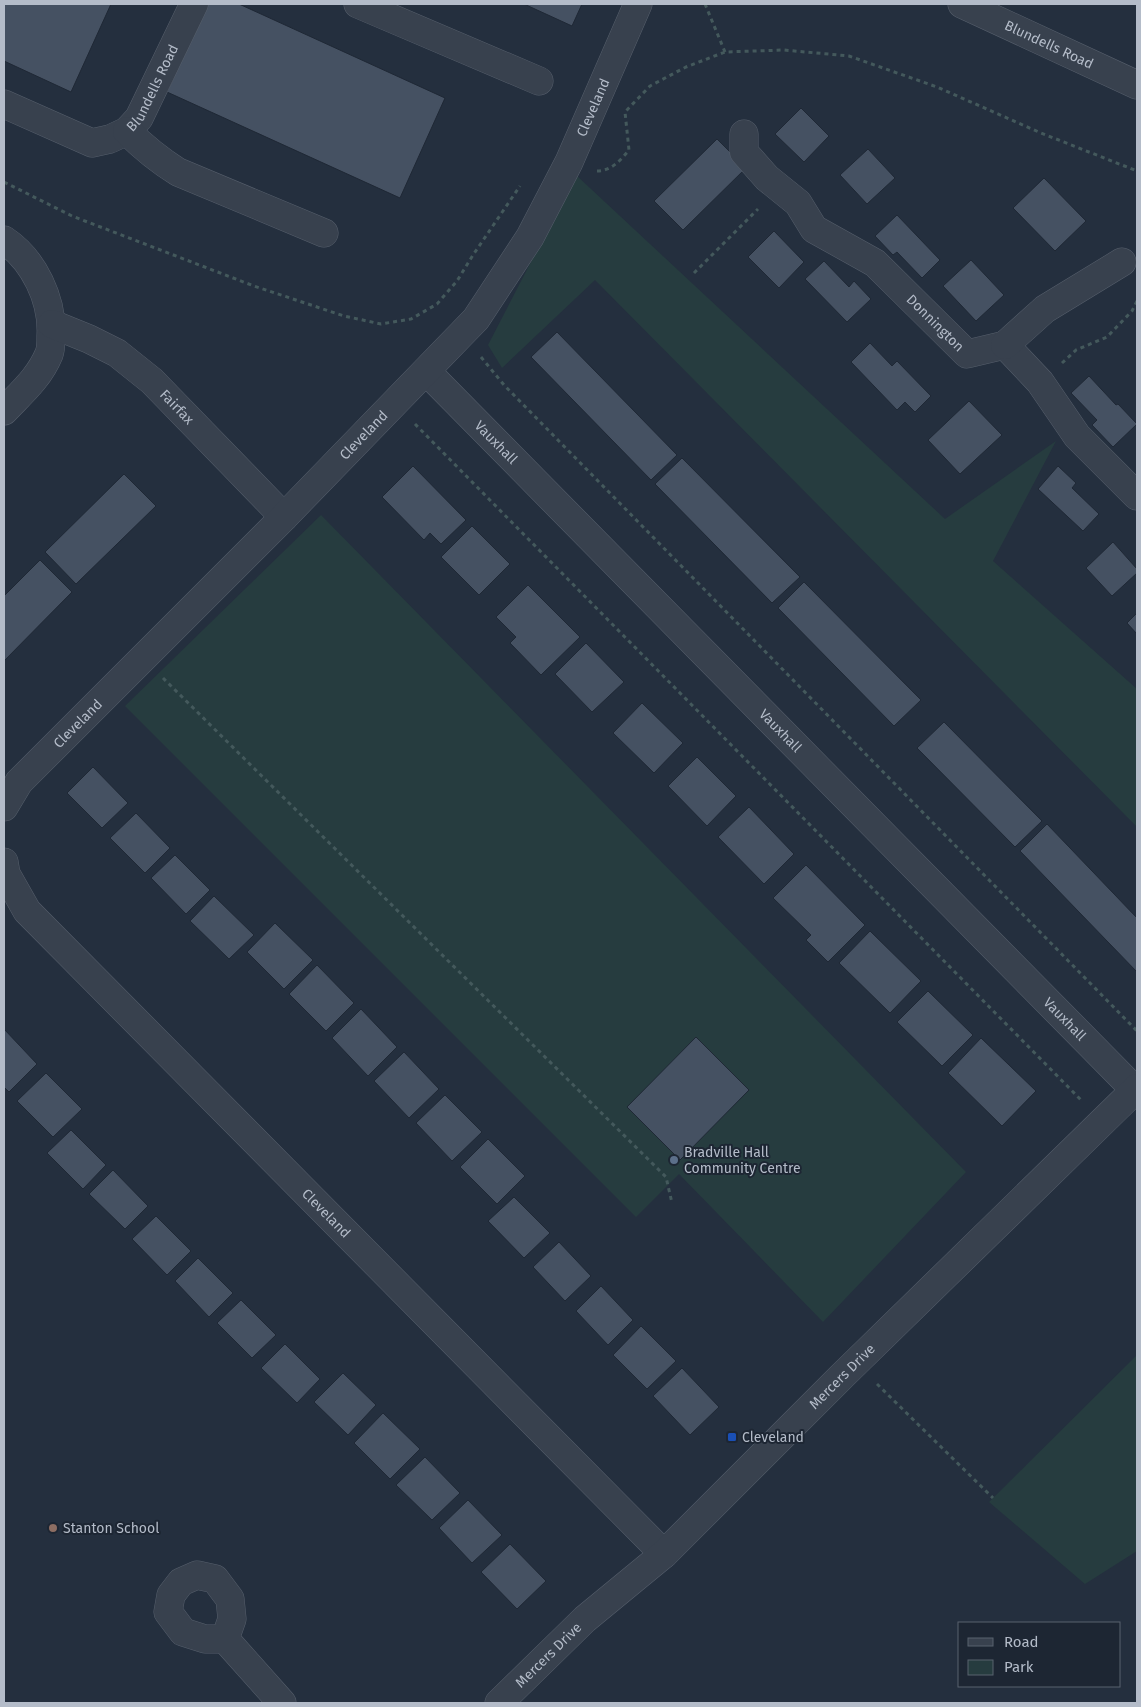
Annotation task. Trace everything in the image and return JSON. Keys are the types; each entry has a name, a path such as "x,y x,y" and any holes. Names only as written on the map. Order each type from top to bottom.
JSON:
{"street":[{"name":"Blundells Road","path":"4,104 92,143 110,139 127,131 139,118 194,4"},
{"path":"358,4 539,81"},
{"name":"Cleveland","path":"4,807 18,782 284,517 476,319 530,237 569,162 638,4"},
{"name":"Blundells Road","path":"962,4 991,10 1137,85"},
{"path":"127,131 145,149 178,172 324,233"},
{"path":"744,134 744,152 774,183"},
{"name":"Donnington","path":"774,183 798,203 814,229 875,264 967,354 1005,345"},
{"path":"4,240 14,247 32,270 48,302 52,324 50,353 37,378 4,410"},
{"path":"1122,262 1045,309 1005,345 1040,382 1077,436 1137,496"},
{"name":"Fairfax","path":"52,324 89,338 117,353 152,381 284,517"},
{"name":"Vauxhall","path":"426,371 1136,1089"},
{"name":"Cleveland","path":"4,862 6,874 27,911 664,1554"},
{"name":"Mercers Drive","path":"499,1703 586,1619 664,1554 855,1363 1136,1089"},
{"path":"226,1639 282,1703"}],"path":[{"path":"705,4 725,52"},
{"path":"694,273 774,183"},
{"path":"1040,382 1076,350 1107,336 1132,311 1137,301"},
{"path":"462,333 504,386 1137,1031"},
{"path":"395,403 1103,1122"},
{"path":"143,658 666,1177 672,1203"},
{"path":"855,1363 993,1498"}],"green space":[{"path":"576,175 945,519 1056,441 993,561 1137,689 1137,827 595,280 502,368 488,345"},
{"path":"321,515 966,1172 823,1322 679,1174 636,1217 125,706"},
{"path":"1137,1355 1137,1551 1085,1584 989,1502"}],"building":[{"path":"4,4 111,4 71,92 4,61"},
{"path":"207,4 239,4 445,98 400,198 167,92"},
{"path":"524,4 582,4 572,26"},
{"path":"801,108 829,136 804,162 775,134"},
{"path":"717,139 746,168 683,230 654,201"},
{"path":"868,149 895,178 867,204 840,175"},
{"path":"1044,178 1086,221 1055,251 1013,208"},
{"path":"897,215 940,260 922,278 897,252 893,255 875,236"},
{"path":"774,231 804,262 779,288 748,257"},
{"path":"971,260 1004,295 976,321 943,286"},
{"path":"824,261 849,287 854,281 871,299 847,322 805,279"},
{"path":"557,332 677,455 651,480 531,357"},
{"path":"870,343 892,366 897,361 931,396 915,412 905,402 897,410 851,362"},
{"path":"1089,376 1137,424 1113,447 1092,425 1097,420 1071,393"},
{"path":"969,401 1002,435 960,474 928,440"},
{"path":"682,458 800,577 772,603 655,484"},
{"path":"413,466 466,520 441,544 430,533 424,540 382,497"},
{"path":"1058,466 1076,483 1072,488 1099,514 1083,531 1038,489"},
{"path":"124,474 156,506 76,584 45,552"},
{"path":"472,526 510,564 479,595 441,557"},
{"path":"1113,542 1137,569 1137,573 1112,596 1086,568"},
{"path":"40,560 72,592 4,661 4,596"},
{"path":"804,582 921,700 894,726 778,608"},
{"path":"528,585 580,637 541,675 510,643 516,637 496,617"},
{"path":"1137,613 1137,634 1127,623"},
{"path":"586,643 624,682 592,712 555,674"},
{"path":"642,703 683,743 654,773 613,733"},
{"path":"944,722 1042,821 1015,847 917,748"},
{"path":"697,757 736,796 707,826 668,786"},
{"path":"93,767 128,803 102,828 67,793"},
{"path":"749,807 794,854 764,884 718,837"},
{"path":"136,813 170,848 145,873 110,838"},
{"path":"1047,824 1137,918 1137,972 1020,851"},
{"path":"175,855 210,890 186,914 151,878"},
{"path":"806,865 865,925 828,962 806,940 811,935 773,898"},
{"path":"214,896 254,935 229,959 190,921"},
{"path":"275,923 313,960 284,989 247,952"},
{"path":"870,931 921,981 890,1013 839,963"},
{"path":"317,965 354,1003 326,1031 289,994"},
{"path":"928,991 973,1035 942,1066 897,1022"},
{"path":"361,1009 397,1047 368,1076 332,1038"},
{"path":"4,1029 37,1064 9,1092 4,1087"},
{"path":"696,1037 749,1090 680,1160 627,1107"},
{"path":"981,1038 1036,1091 1002,1126 948,1073"},
{"path":"404,1052 439,1089 409,1118 374,1081"},
{"path":"46,1073 82,1109 53,1137 17,1101"},
{"path":"445,1095 482,1132 452,1161 416,1123"},
{"path":"71,1130 106,1165 83,1189 47,1153"},
{"path":"488,1139 525,1176 497,1204 460,1167"},
{"path":"113,1170 148,1206 125,1229 89,1194"},
{"path":"514,1197 550,1233 524,1258 488,1221"},
{"path":"156,1216 191,1251 167,1275 132,1239"},
{"path":"559,1242 591,1276 565,1301 533,1267"},
{"path":"198,1258 233,1293 209,1317 175,1281"},
{"path":"601,1286 633,1320 608,1345 576,1311"},
{"path":"241,1300 276,1335 252,1358 217,1323"},
{"path":"641,1326 676,1361 647,1389 613,1355"},
{"path":"285,1344 320,1379 297,1403 261,1368"},
{"path":"682,1368 719,1407 690,1435 653,1396"},
{"path":"343,1373 376,1405 348,1435 314,1402"},
{"path":"383,1413 420,1449 390,1479 354,1443"},
{"path":"425,1457 460,1493 432,1520 396,1485"},
{"path":"468,1500 502,1535 472,1563 439,1528"},
{"path":"510,1544 546,1581 517,1609 481,1572"}],"place":[{"name":"Bradville Hall Community Centre","path":"674,1160"},
{"name":"Cleveland","path":"732,1437"},
{"name":"Stanton School","path":"53,1528"}]}
